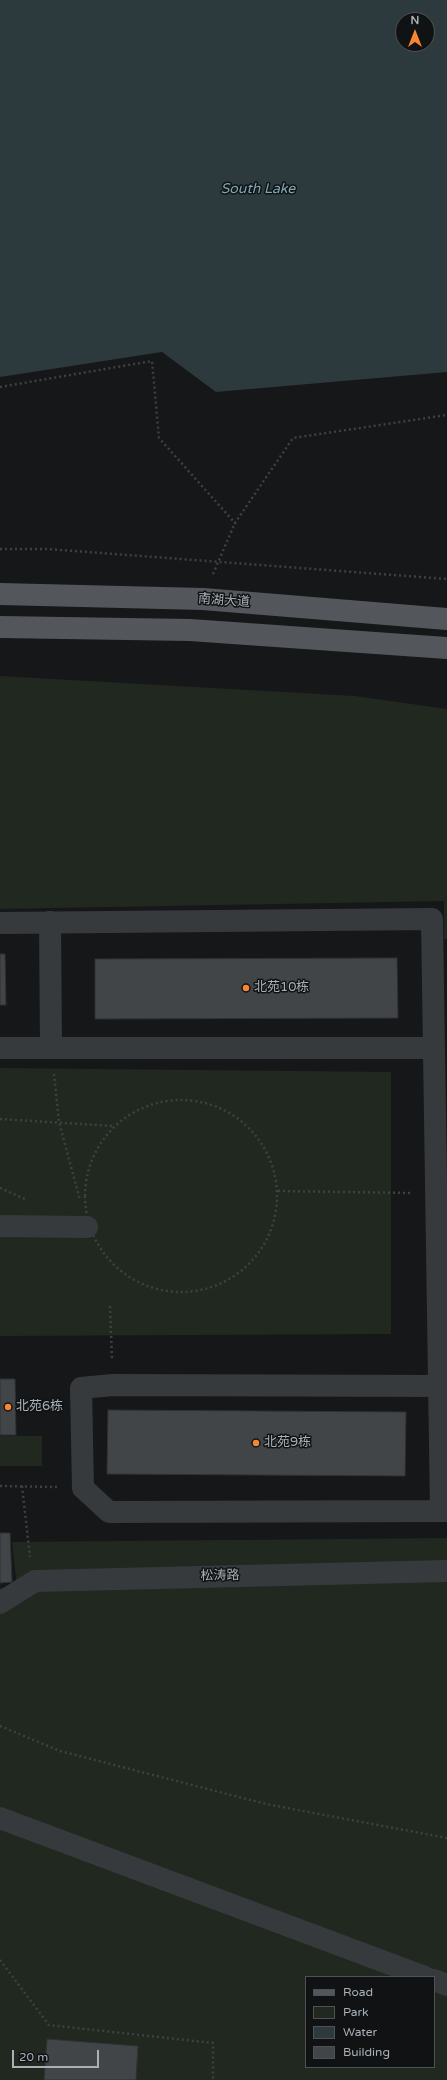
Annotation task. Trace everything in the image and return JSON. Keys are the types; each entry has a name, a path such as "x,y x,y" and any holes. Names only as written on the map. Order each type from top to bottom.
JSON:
{"main road":[{"name":"南湖大道","path":"0,594 203,599 447,619"},
{"path":"0,627 190,630 447,648"}],"street":[{"path":"0,923 432,919 439,949 434,1048 441,1104 436,1193 442,1254 444,1511 109,1512 82,1488 81,1388 112,1385 443,1386"},
{"path":"50,922 51,1048"},
{"path":"0,1048 434,1048"},
{"path":"0,1226 87,1227"},
{"name":"松涛路","path":"0,1603 35,1580 447,1571"},
{"path":"0,1818 422,1976"},
{"path":"435,1980 447,1985"}],"path":[{"path":"0,386 152,361 159,438 235,522"},
{"path":"203,599 235,522 293,438 447,415"},
{"path":"0,550 47,550 447,579"},
{"path":"51,1048 59,1122 87,1227 103,1244"},
{"path":"87,1227 83,1208 85,1174 92,1153 113,1126 132,1112 164,1100 198,1101 243,1121 265,1147 278,1191 278,1208 268,1241 258,1256 233,1279 212,1289 178,1294 145,1287 129,1271"},
{"path":"0,1119 113,1126"},
{"path":"278,1191 436,1193"},
{"path":"110,1306 112,1385"},
{"path":"0,1486 82,1488"},
{"path":"22,1486 27,1542"},
{"path":"0,1726 60,1751 259,1802 447,1838"},
{"path":"0,1960 49,2025 213,2043 213,2080"}],"green space":[{"path":"0,676 355,696 447,709 447,939 444,939 444,901 0,909"},
{"path":"0,1068 391,1072 391,1334 0,1336"},
{"path":"0,1436 42,1436 42,1466 0,1466"},
{"path":"447,1538 447,2080 0,2080 0,1588 17,1587 12,1542"}],"water":[{"name":"South Lake","path":"0,0 447,0 447,372 216,392 162,352 0,377"}],"building":[{"path":"0,954 5,954 6,1005 0,1005"},
{"name":"北苑10栋","path":"397,958 398,1018 95,1019 95,959"},
{"name":"北苑6栋","path":"0,1379 15,1379 16,1435 0,1435"},
{"name":"北苑9栋","path":"108,1410 406,1412 405,1476 107,1474"},
{"path":"0,1533 10,1533 12,1582 0,1583"},
{"path":"47,2039 138,2046 136,2080 44,2080"}],"place":[{"name":"北苑10栋","path":"246,988"},
{"name":"北苑6栋","path":"8,1407"},
{"name":"北苑9栋","path":"256,1443"}]}
